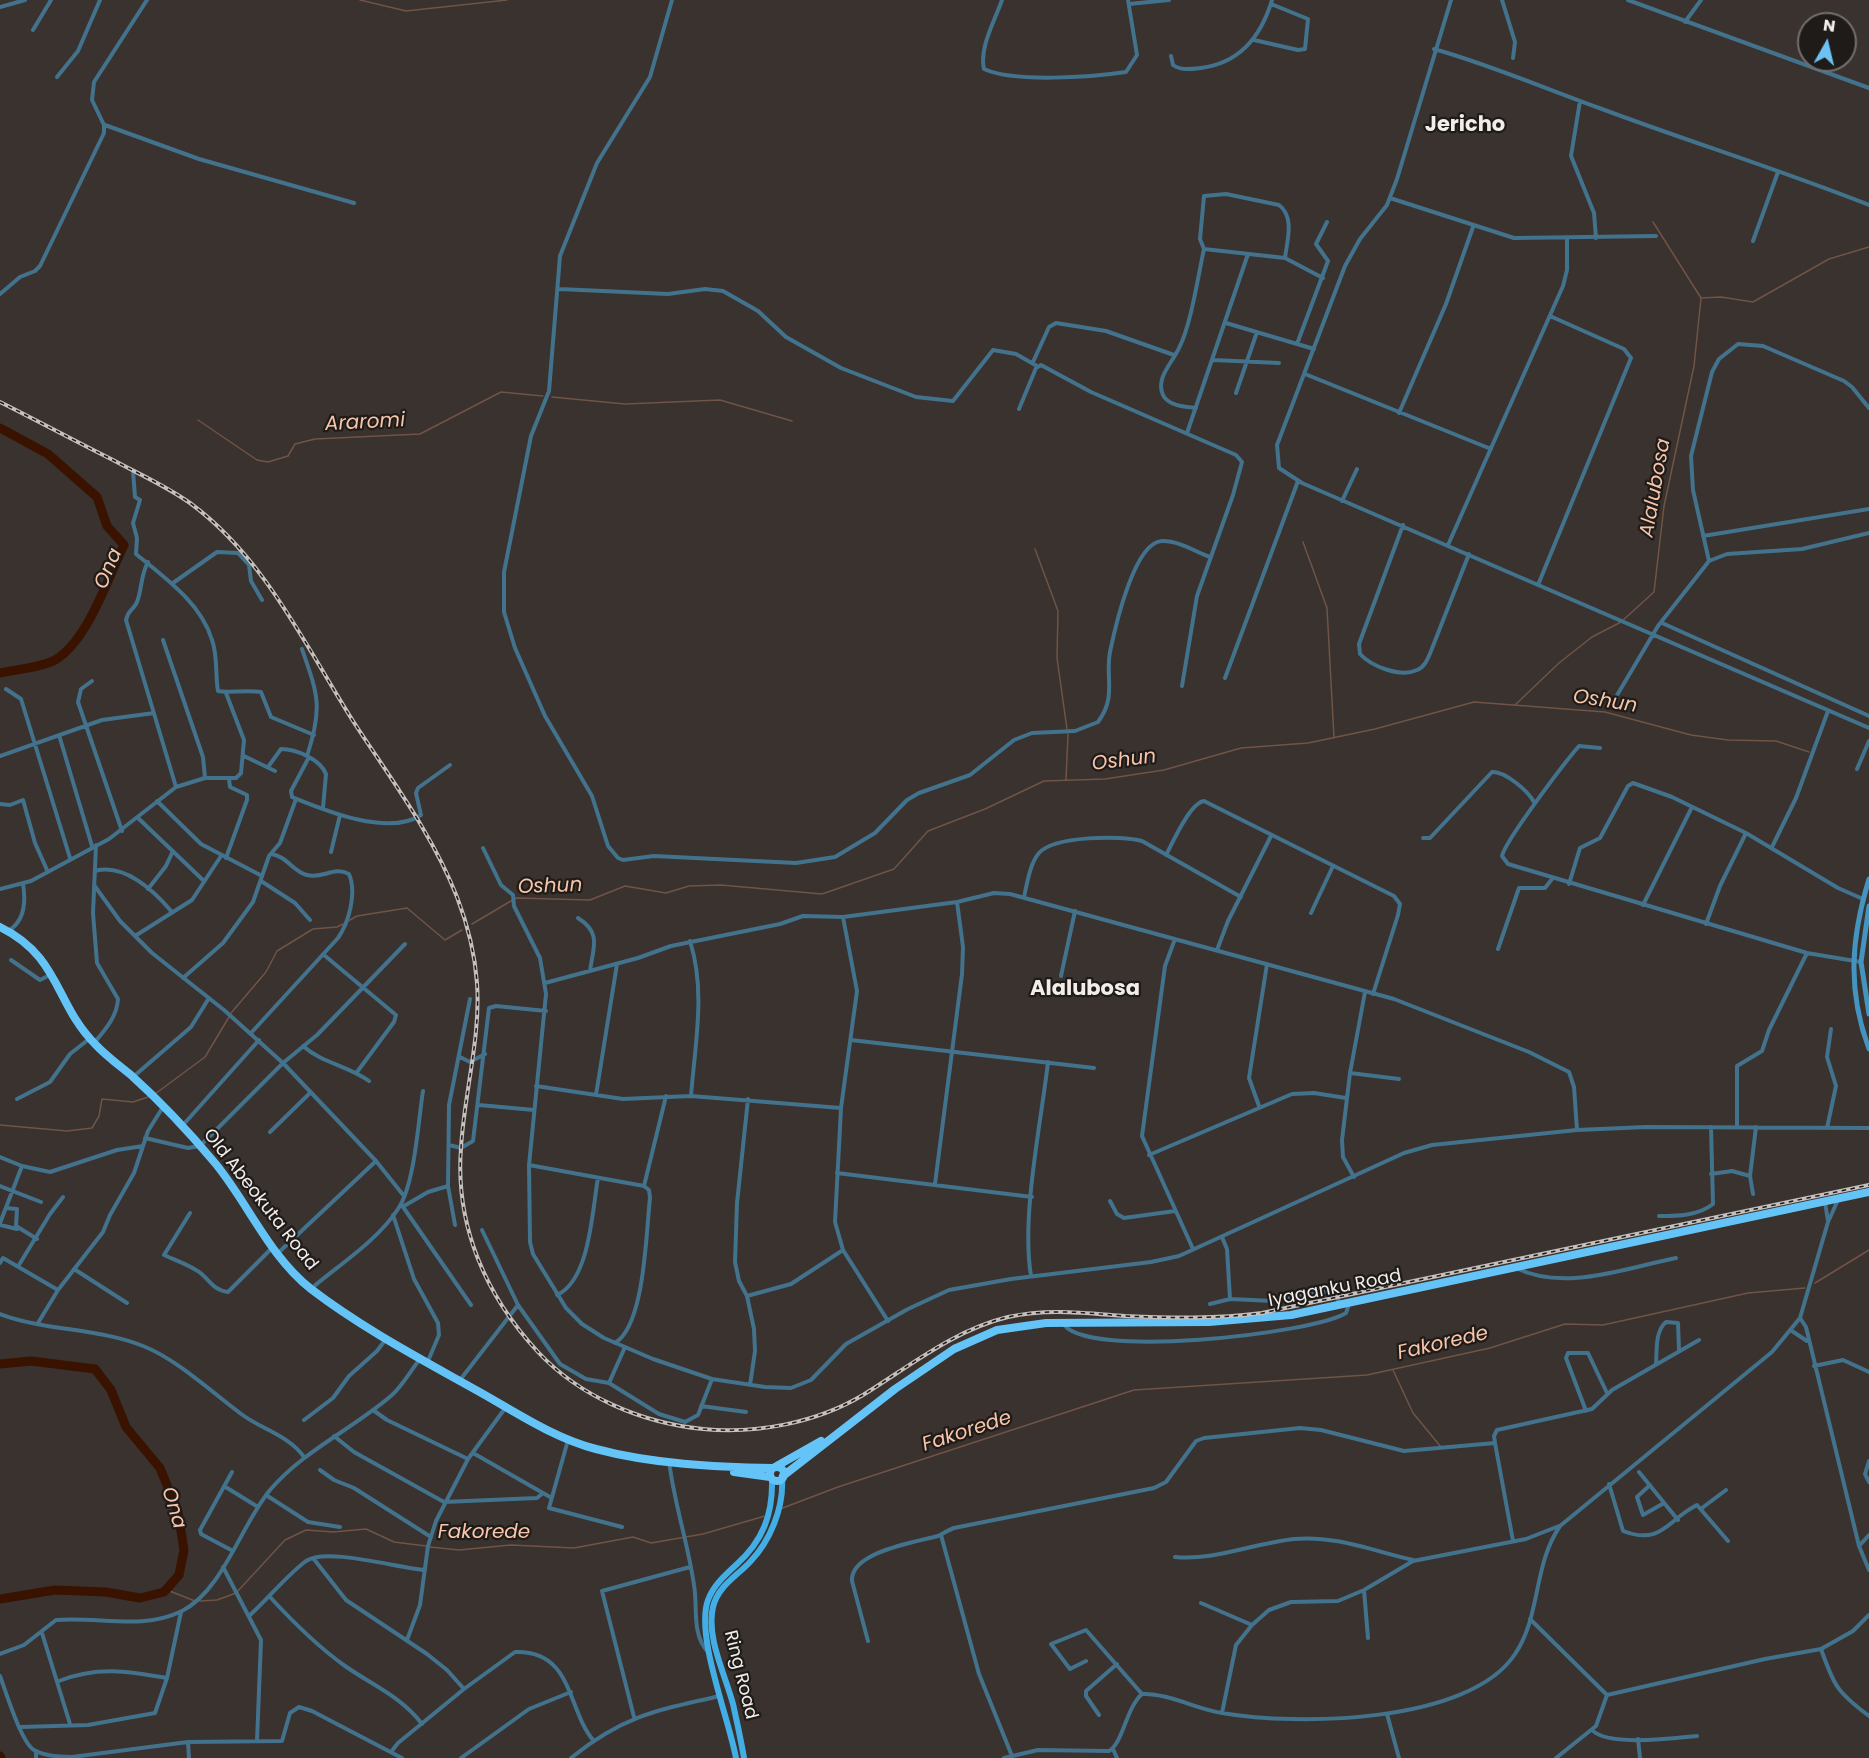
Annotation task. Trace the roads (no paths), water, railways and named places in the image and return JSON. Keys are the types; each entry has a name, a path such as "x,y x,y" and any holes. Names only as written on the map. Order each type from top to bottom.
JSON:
{"highway":[{"name":"Old Abeokuta Road","path":"4,929 36,951 52,973 92,1041 182,1125 216,1164 276,1250 311,1288 386,1339 506,1407 569,1439 596,1449 669,1461 724,1468 774,1467"},
{"name":"Iyaganku Road","path":"783,1477 830,1437 895,1389 969,1341 1011,1327 1062,1322 1233,1321 1291,1315 1869,1192"},
{"name":"Iyaganku Road","path":"774,1467 830,1437"},
{"path":"771,1478 774,1467 781,1468 783,1477"},
{"name":"Old Abeokuta Road","path":"724,1468 735,1473 771,1478 777,1481 783,1477"}],"main road":[{"path":"1869,879 1852,960 1855,1002 1869,1049"},
{"path":"1869,906 1861,962 1869,1014"},
{"name":"Ring Road","path":"744,1758 733,1704 713,1634 712,1609 724,1586 751,1561 765,1543 776,1516 783,1477"},
{"name":"Ring Road","path":"736,1758 704,1619 707,1601 722,1578 753,1548 765,1527 771,1506 771,1478"}],"street":[{"path":"0,7 25,0"},
{"path":"33,30 51,0"},
{"path":"57,77 78,51 100,0"},
{"path":"0,294 40,266 100,141 104,125 92,100 94,82 147,0"},
{"path":"672,0 650,77 597,163 559,262 552,375 545,404 531,436 504,572 504,612 515,648 545,716 592,796 608,846 618,858 654,856 796,863 835,857 844,853 886,824 907,800 919,793 970,775 1014,740 1032,733 1075,731 1098,722 1110,695 1110,653 1130,580 1144,552 1152,544 1165,540 1210,557"},
{"path":"1002,0 984,50 983,64 984,69 1012,77 1126,72 1137,55 1128,2 1169,0"},
{"path":"1450,0 1390,198 1383,212 1352,251 1280,439 1276,456 1279,468 1298,481 1342,501 1403,525 1869,728"},
{"path":"1502,0 1515,42 1513,58"},
{"path":"1628,0 1869,88"},
{"path":"1685,22 1701,0"},
{"path":"1172,56 1177,68 1209,67 1235,57 1254,40 1271,2 1308,19 1305,49 1298,50 1254,40"},
{"path":"1434,49 1480,62 1869,205"},
{"path":"1581,101 1571,156 1594,213 1596,238"},
{"path":"104,125 199,159 354,203"},
{"path":"1752,241 1778,172"},
{"path":"1196,408 1170,402 1162,393 1162,379 1180,348 1204,249 1200,239 1202,199 1210,195 1226,194 1284,208 1288,216 1286,258"},
{"path":"1390,198 1473,227 1521,239 1656,236"},
{"path":"1297,344 1328,261 1316,244 1327,222"},
{"path":"1399,413 1461,266 1473,227"},
{"path":"1448,545 1550,316 1568,270 1567,238"},
{"path":"1204,249 1286,258 1323,278"},
{"path":"1187,433 1214,360 1248,254"},
{"path":"559,289 668,294 705,289 723,291 753,307 786,337 821,358 902,393 942,402 953,401 992,351 1002,350 1033,362 1091,392 1236,455 1242,462 1233,495 1197,596 1182,686"},
{"path":"1538,585 1631,358 1624,349 1550,316"},
{"path":"1226,322 1314,349"},
{"path":"1033,362 1049,327 1056,323 1106,331 1174,356"},
{"path":"1236,393 1257,332"},
{"path":"1709,561 1693,490 1690,456 1712,372 1719,359 1730,348 1738,344 1756,345 1808,364 1852,387 1869,408"},
{"path":"1214,360 1279,363"},
{"path":"1019,409 1037,366"},
{"path":"1305,374 1491,449"},
{"path":"1342,501 1357,469"},
{"path":"133,471 135,497 140,500 133,523 137,538 136,554 173,583 183,594 212,638 218,691 225,693 242,690 263,693 272,717 314,735"},
{"path":"1225,678 1298,481"},
{"path":"1703,536 1869,509"},
{"path":"1403,525 1359,644 1360,654 1375,665 1402,671 1417,670 1423,666 1469,554"},
{"path":"1613,702 1662,623 1709,561 1727,554 1802,549 1869,533"},
{"path":"173,583 217,552 238,553 249,565 251,581 262,600"},
{"path":"148,562 141,574 136,603 128,612 126,620 176,788"},
{"path":"1662,623 1869,716"},
{"path":"163,640 200,750 205,778"},
{"path":"302,649 316,686 318,702 314,735 308,757 291,791 292,797 357,820 388,822 417,818 422,813 416,794 418,788 450,765"},
{"path":"92,681 85,684 77,697 122,831"},
{"path":"6,689 21,699 70,858"},
{"path":"0,889 23,884 122,831 176,788 205,778 229,779 241,773 244,740 228,694 225,693"},
{"path":"1772,847 1796,798 1828,711"},
{"path":"0,756 86,725 115,718 154,713"},
{"path":"17,1099 44,1086 70,1054 92,1041 107,1028 116,1012 118,999 97,963 93,914 96,853 59,735"},
{"path":"1857,769 1869,741"},
{"path":"1600,748 1579,746 1543,795 1534,802 1520,828 1504,848 1502,856 1508,864 1552,879 1807,953 1861,962"},
{"path":"268,767 280,749 308,757 322,767 326,774 323,808"},
{"path":"244,756 275,771"},
{"path":"1423,838 1430,838 1492,772 1499,772 1530,795 1534,802"},
{"path":"135,936 192,900 223,857 247,800 247,795 230,788 229,779"},
{"path":"1569,884 1581,848 1600,838 1630,783 1638,783 1746,833 1838,888 1863,899"},
{"path":"183,978 223,943 253,902 271,854 280,843 296,799"},
{"path":"0,804 10,805 23,800 35,843 47,870"},
{"path":"157,801 201,844 261,878 295,903 310,920"},
{"path":"1166,855 1180,828 1200,801 1394,896 1401,904 1373,994"},
{"path":"1642,905 1692,807"},
{"path":"331,852 340,815"},
{"path":"138,818 172,853 204,881"},
{"path":"1706,924 1720,886 1746,833"},
{"path":"1217,950 1240,897 1271,836"},
{"path":"1024,897 1038,854 1057,842 1136,839 1240,897"},
{"path":"483,848 502,886 513,895 514,906 536,945 545,983 546,1011 529,1165 530,1242 533,1254 557,1295 582,1324 615,1343 712,1379 781,1388 799,1386 823,1369 846,1344 949,1290 1031,1276 1164,1260 1222,1237 1419,1148 1577,1130 1712,1127 1869,1128"},
{"path":"148,889 172,853"},
{"path":"251,1033 324,955 345,928 352,887 349,874 336,870 318,877 306,875 292,863 271,854"},
{"path":"1311,914 1333,866"},
{"path":"95,872 111,869 119,871 148,889 172,912"},
{"path":"1498,949 1519,888 1545,888 1552,879"},
{"path":"4,929 15,927 25,907 23,884"},
{"path":"94,885 120,921 135,936 251,1033 283,1063 376,1161 404,1196"},
{"path":"545,983 690,941 780,924 811,915 843,917 957,902 994,893 1024,897 1411,1005 1495,1038 1565,1069 1572,1076 1577,1130"},
{"path":"934,1184 963,955 957,902"},
{"path":"1061,976 1075,911"},
{"path":"843,917 856,981 851,1040 841,1108 835,1222 843,1250 888,1321"},
{"path":"578,918 590,927 593,933 595,944 590,971"},
{"path":"1175,939 1165,966 1143,1123 1143,1142 1193,1249"},
{"path":"690,941 699,978 691,1096"},
{"path":"145,1138 188,1148 200,1146 405,944"},
{"path":"1737,1127 1737,1066 1762,1051 1769,1030 1807,953"},
{"path":"324,955 363,986 396,1017 357,1072"},
{"path":"11,960 40,980 52,973"},
{"path":"596,1095 617,964"},
{"path":"1259,1106 1250,1078 1267,964"},
{"path":"1354,1177 1342,1149 1346,1098 1365,992"},
{"path":"133,1077 191,1027 209,998"},
{"path":"455,1225 448,1186 450,1105 470,999"},
{"path":"449,1145 461,1148 473,1141 485,1054 488,1012 492,1006 546,1011"},
{"path":"1827,1128 1836,1086 1827,1057 1831,1029"},
{"path":"182,1125 258,1040"},
{"path":"851,1040 1094,1068"},
{"path":"303,1047 357,1072 369,1081"},
{"path":"460,1057 470,1062 485,1054"},
{"path":"1031,1276 1029,1249 1032,1197 1048,1062"},
{"path":"1350,1073 1399,1079"},
{"path":"536,1086 623,1099 691,1096 841,1108"},
{"path":"423,1091 415,1152 402,1205 471,1305"},
{"path":"1149,1155 1259,1106 1300,1093 1346,1098"},
{"path":"270,1132 310,1094"},
{"path":"644,1186 666,1096"},
{"path":"748,1099 735,1234 737,1272 747,1296 755,1340 750,1385"},
{"path":"479,1105 534,1110"},
{"path":"38,1323 58,1290 103,1232 134,1173 145,1138 164,1106"},
{"path":"1659,1216 1678,1216 1708,1208 1713,1201 1712,1127"},
{"path":"1753,1194 1750,1176 1756,1127"},
{"path":"0,1157 22,1166 50,1172 117,1150 143,1146"},
{"path":"190,1213 164,1255 199,1271 214,1288 228,1292 376,1161"},
{"path":"529,1165 644,1186 650,1193 640,1284 631,1324 622,1338 615,1343"},
{"path":"22,1166 0,1224 18,1228 36,1239"},
{"path":"1711,1174 1732,1171 1750,1176"},
{"path":"837,1173 1032,1197"},
{"path":"557,1295 569,1288 580,1273 598,1178"},
{"path":"0,1186 41,1202"},
{"path":"311,1288 364,1244 402,1205 428,1192 448,1186"},
{"path":"19,1265 63,1197"},
{"path":"1222,1713 1234,1650 1252,1624 1269,1610 1284,1603 1329,1603 1364,1590 1413,1561 1539,1535 1560,1526 1754,1367 1791,1331 1800,1318 1828,1222 1838,1200"},
{"path":"1110,1201 1117,1214 1124,1218 1175,1211"},
{"path":"1825,1202 1828,1222"},
{"path":"6,1208 18,1211 16,1223 18,1228"},
{"path":"0,1654 24,1645 56,1620 142,1623 181,1611 196,1601 223,1567 267,1495 304,1457 374,1410 396,1391 424,1361 439,1335 438,1323 414,1279 393,1215"},
{"path":"482,1230 518,1305 560,1364 586,1379 609,1383 659,1414 685,1422 698,1415 712,1379"},
{"path":"1222,1237 1227,1250 1230,1299"},
{"path":"747,1296 791,1284 843,1250"},
{"path":"0,1263 3,1258 19,1265 58,1290"},
{"path":"1515,1268 1536,1276 1566,1280 1676,1258"},
{"path":"74,1269 127,1303"},
{"path":"1210,1304 1230,1299 1272,1301 1334,1290 1340,1304"},
{"path":"1062,1322 1070,1329 1115,1341 1237,1337 1301,1328 1332,1320 1346,1313 1349,1303"},
{"path":"460,1381 518,1305"},
{"path":"0,1314 143,1346 208,1389 214,1390 245,1417 270,1429 290,1443 304,1457"},
{"path":"1800,1318 1806,1327 1859,1546 1869,1570"},
{"path":"1656,1364 1658,1335 1660,1327 1666,1322 1678,1323 1679,1351"},
{"path":"1791,1331 1808,1341"},
{"path":"304,1420 333,1398 349,1376 371,1357 386,1339"},
{"path":"1513,1541 1495,1433 1504,1428 1586,1411 1600,1403 1607,1393 1699,1340"},
{"path":"609,1383 625,1347"},
{"path":"1586,1411 1566,1358 1568,1353 1588,1353 1607,1393"},
{"path":"1814,1366 1843,1360 1869,1372"},
{"path":"701,1406 746,1412"},
{"path":"407,1640 420,1605 431,1537 444,1502 468,1459 506,1407"},
{"path":"374,1410 387,1420 468,1459"},
{"path":"868,1641 852,1581 856,1567 885,1551 941,1535 954,1528 1154,1488 1166,1482 1196,1441 1215,1436 1300,1428 1321,1430 1404,1451 1495,1443"},
{"path":"334,1436 354,1452 444,1502 537,1498 543,1493"},
{"path":"569,1439 548,1506 551,1510 622,1527"},
{"path":"472,1453 550,1497"},
{"path":"669,1461 694,1585 695,1616 701,1641 711,1654"},
{"path":"1869,1461 1865,1474 1869,1482"},
{"path":"320,1470 334,1480 354,1488 431,1537"},
{"path":"232,1472 200,1532 232,1551"},
{"path":"1639,1472 1678,1520"},
{"path":"1609,1484 1623,1531 1639,1535 1659,1534 1695,1505 1702,1508 1728,1541"},
{"path":"1650,1485 1636,1498 1643,1515 1664,1503"},
{"path":"224,1486 258,1507"},
{"path":"1702,1508 1726,1490"},
{"path":"267,1495 308,1522 340,1527"},
{"path":"1086,1661 1070,1669 1051,1644 1086,1630 1142,1694 1156,1695 1222,1713 1310,1720 1387,1714 1461,1694 1483,1685 1516,1653 1530,1619 1544,1555 1560,1526"},
{"path":"1855,1529 1869,1534 1859,1546"},
{"path":"941,1535 979,1674 1012,1756"},
{"path":"1175,1557 1197,1558 1292,1539 1323,1538 1413,1561"},
{"path":"249,1616 302,1565 313,1558 351,1558 425,1570"},
{"path":"313,1558 346,1600 407,1640 447,1670 464,1689"},
{"path":"223,1567 261,1640 257,1740"},
{"path":"634,1717 602,1591 690,1567"},
{"path":"1364,1590 1368,1638"},
{"path":"270,1597 321,1647 345,1666 404,1704 422,1724"},
{"path":"1201,1603 1252,1624"},
{"path":"21,1727 88,1725 155,1713 167,1678 181,1611"},
{"path":"1607,1695 1765,1659 1821,1649 1853,1631 1869,1615"},
{"path":"1530,1619 1607,1695"},
{"path":"42,1633 59,1681 70,1724"},
{"path":"1821,1649 1829,1676 1838,1691 1869,1716"},
{"path":"391,1752 464,1689 510,1655 523,1652 551,1662 571,1692 584,1728 593,1740"},
{"path":"1099,1715 1086,1696 1086,1691 1116,1664"},
{"path":"59,1681 79,1673 96,1670 167,1678"},
{"path":"0,1676 26,1742 36,1751 72,1758 188,1742 282,1741 290,1713 299,1707 312,1711 402,1758"},
{"path":"461,1758 529,1709 571,1692"},
{"path":"1004,1758 1038,1750 1105,1752 1113,1749 1130,1711 1142,1694"},
{"path":"1556,1758 1592,1730 1600,1720 1607,1695"},
{"path":"571,1758 593,1740 634,1717 721,1696"},
{"path":"1387,1714 1399,1758"},
{"path":"1592,1730 1601,1736 1638,1739 1697,1736"},
{"path":"1638,1739 1640,1758"},
{"path":"188,1742 189,1758"},
{"path":"1113,1749 1117,1758"},
{"path":"36,1751 36,1758"}],"waterway":[{"path":"360,0 406,11 507,0"},
{"name":"Alalubosa","path":"1515,705 1559,663 1592,637 1621,622 1654,592 1664,506 1694,366 1701,298 1653,222"},
{"path":"1701,298 1721,297 1753,302 1829,259 1869,247"},
{"name":"Araromi","path":"198,420 257,460 268,462 288,456 295,444 315,439 420,434 501,392 543,396"},
{"name":"Araromi","path":"552,397 625,404 720,400 792,421"},
{"name":"Ona","path":"0,428 48,454 97,497 107,526 124,545 96,608 77,639 66,651 55,660 42,665 0,673"},
{"path":"1303,542 1327,608 1334,738"},
{"path":"1035,549 1058,611 1057,658 1067,729"},
{"name":"Oshun","path":"472,924 516,898 590,900 625,886 666,893 689,886 721,885 822,894 894,869 928,831 985,809 1044,781 1105,779 1164,770 1241,748 1308,743 1375,729 1474,702 1605,712 1691,735 1728,740 1776,741 1809,752"},
{"path":"1066,780 1068,734"},
{"name":"Oshun","path":"348,921 357,916 407,908 445,940 462,930"},
{"name":"Oshun","path":"231,1013 266,972 277,951 313,929 337,927 343,924"},
{"name":"Oshun","path":"155,1094 205,1057 229,1017"},
{"name":"Oshun","path":"0,1125 67,1131 92,1128 99,1116 102,1099 133,1102 151,1096"},
{"name":"Fakorede","path":"1815,1283 1869,1250"},
{"name":"Fakorede","path":"780,1509 838,1487 1134,1390 1367,1375 1490,1348 1565,1324 1603,1325 1748,1293 1805,1288"},
{"name":"Ona","path":"0,1364 31,1361 95,1369 111,1390 126,1427 160,1468 178,1512 184,1550 179,1575 164,1592 140,1598 106,1592 55,1590 0,1599"},
{"path":"1393,1370 1413,1413 1441,1447"},
{"name":"Fakorede","path":"430,1547 459,1550 511,1545 574,1548 633,1537 651,1543 703,1534 765,1516"},
{"name":"Fakorede","path":"200,1601 217,1600 236,1593 285,1540 306,1530 333,1532 366,1529 394,1542 426,1546"},
{"name":"Fakorede","path":"167,1590 195,1601"}],"railway":[{"path":"0,402 162,486 190,503 240,549 281,604 353,721 423,828 457,897 470,939 476,972 477,1024 463,1128 460,1177 469,1232 489,1283 503,1307 538,1352 573,1382 613,1405 657,1421 680,1426 723,1430 765,1428 806,1419 845,1405 951,1340 988,1323 1008,1317 1052,1312 1176,1318 1262,1313 1869,1185"}],"district":[{"name":"Jericho","path":"1465,126"},
{"name":"Alalubosa","path":"1085,990"}]}
